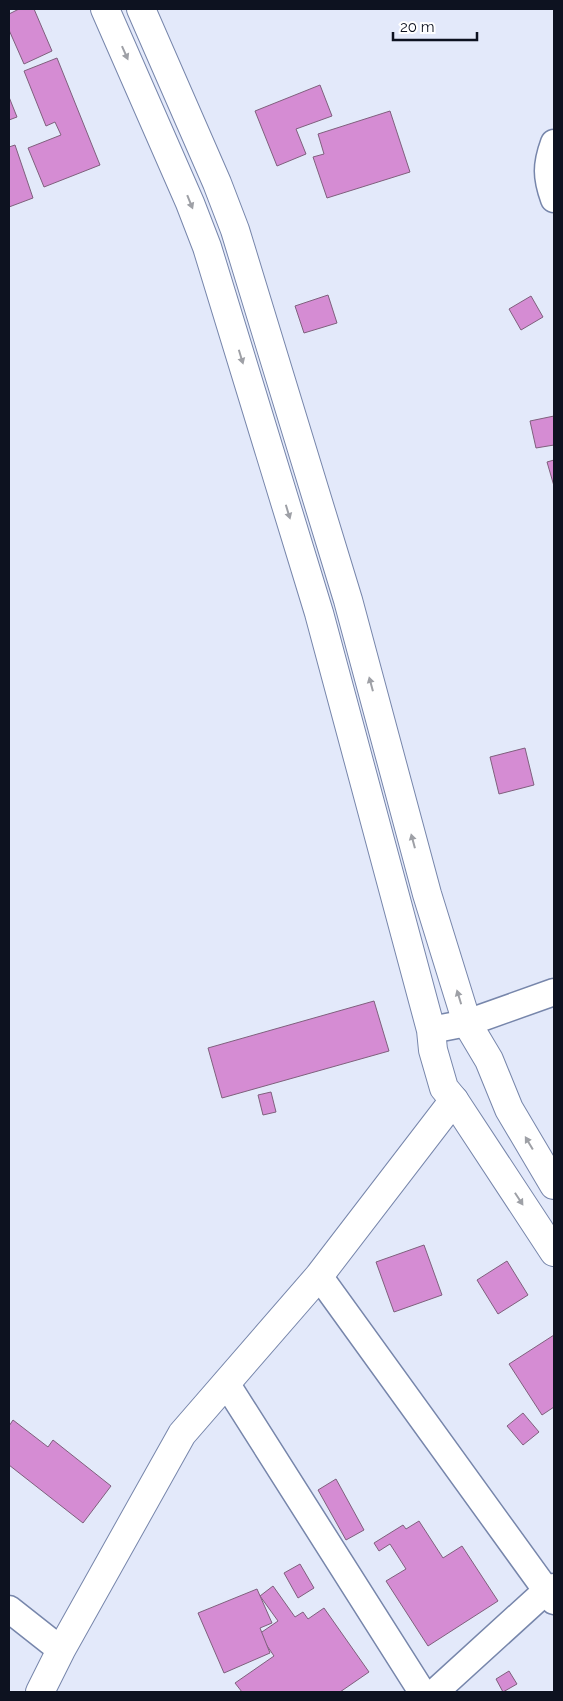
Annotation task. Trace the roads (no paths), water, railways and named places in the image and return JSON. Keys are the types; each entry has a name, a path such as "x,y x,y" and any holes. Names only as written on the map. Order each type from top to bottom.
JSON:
{"main road":[{"path":"105,9 190,203 207,247 319,613 431,1030 433,1050 449,1094 456,1098 473,1100 487,1091 493,1076 489,1060 477,1049 460,1048 447,1057 440,1072 449,1094 554,1252"},
{"path":"141,9 217,183 235,230 348,600 427,894 467,1023 489,1060 509,1109 554,1185"},
{"path":"40,1692 61,1650 182,1434 319,1276 449,1094"}],"street":[{"path":"554,143 548,159 547,176 554,199"},
{"path":"431,1030 467,1023 554,992"},
{"path":"319,1276 552,1593 435,1692"},
{"path":"226,1383 422,1692"},
{"path":"9,1609 61,1650"}]}
